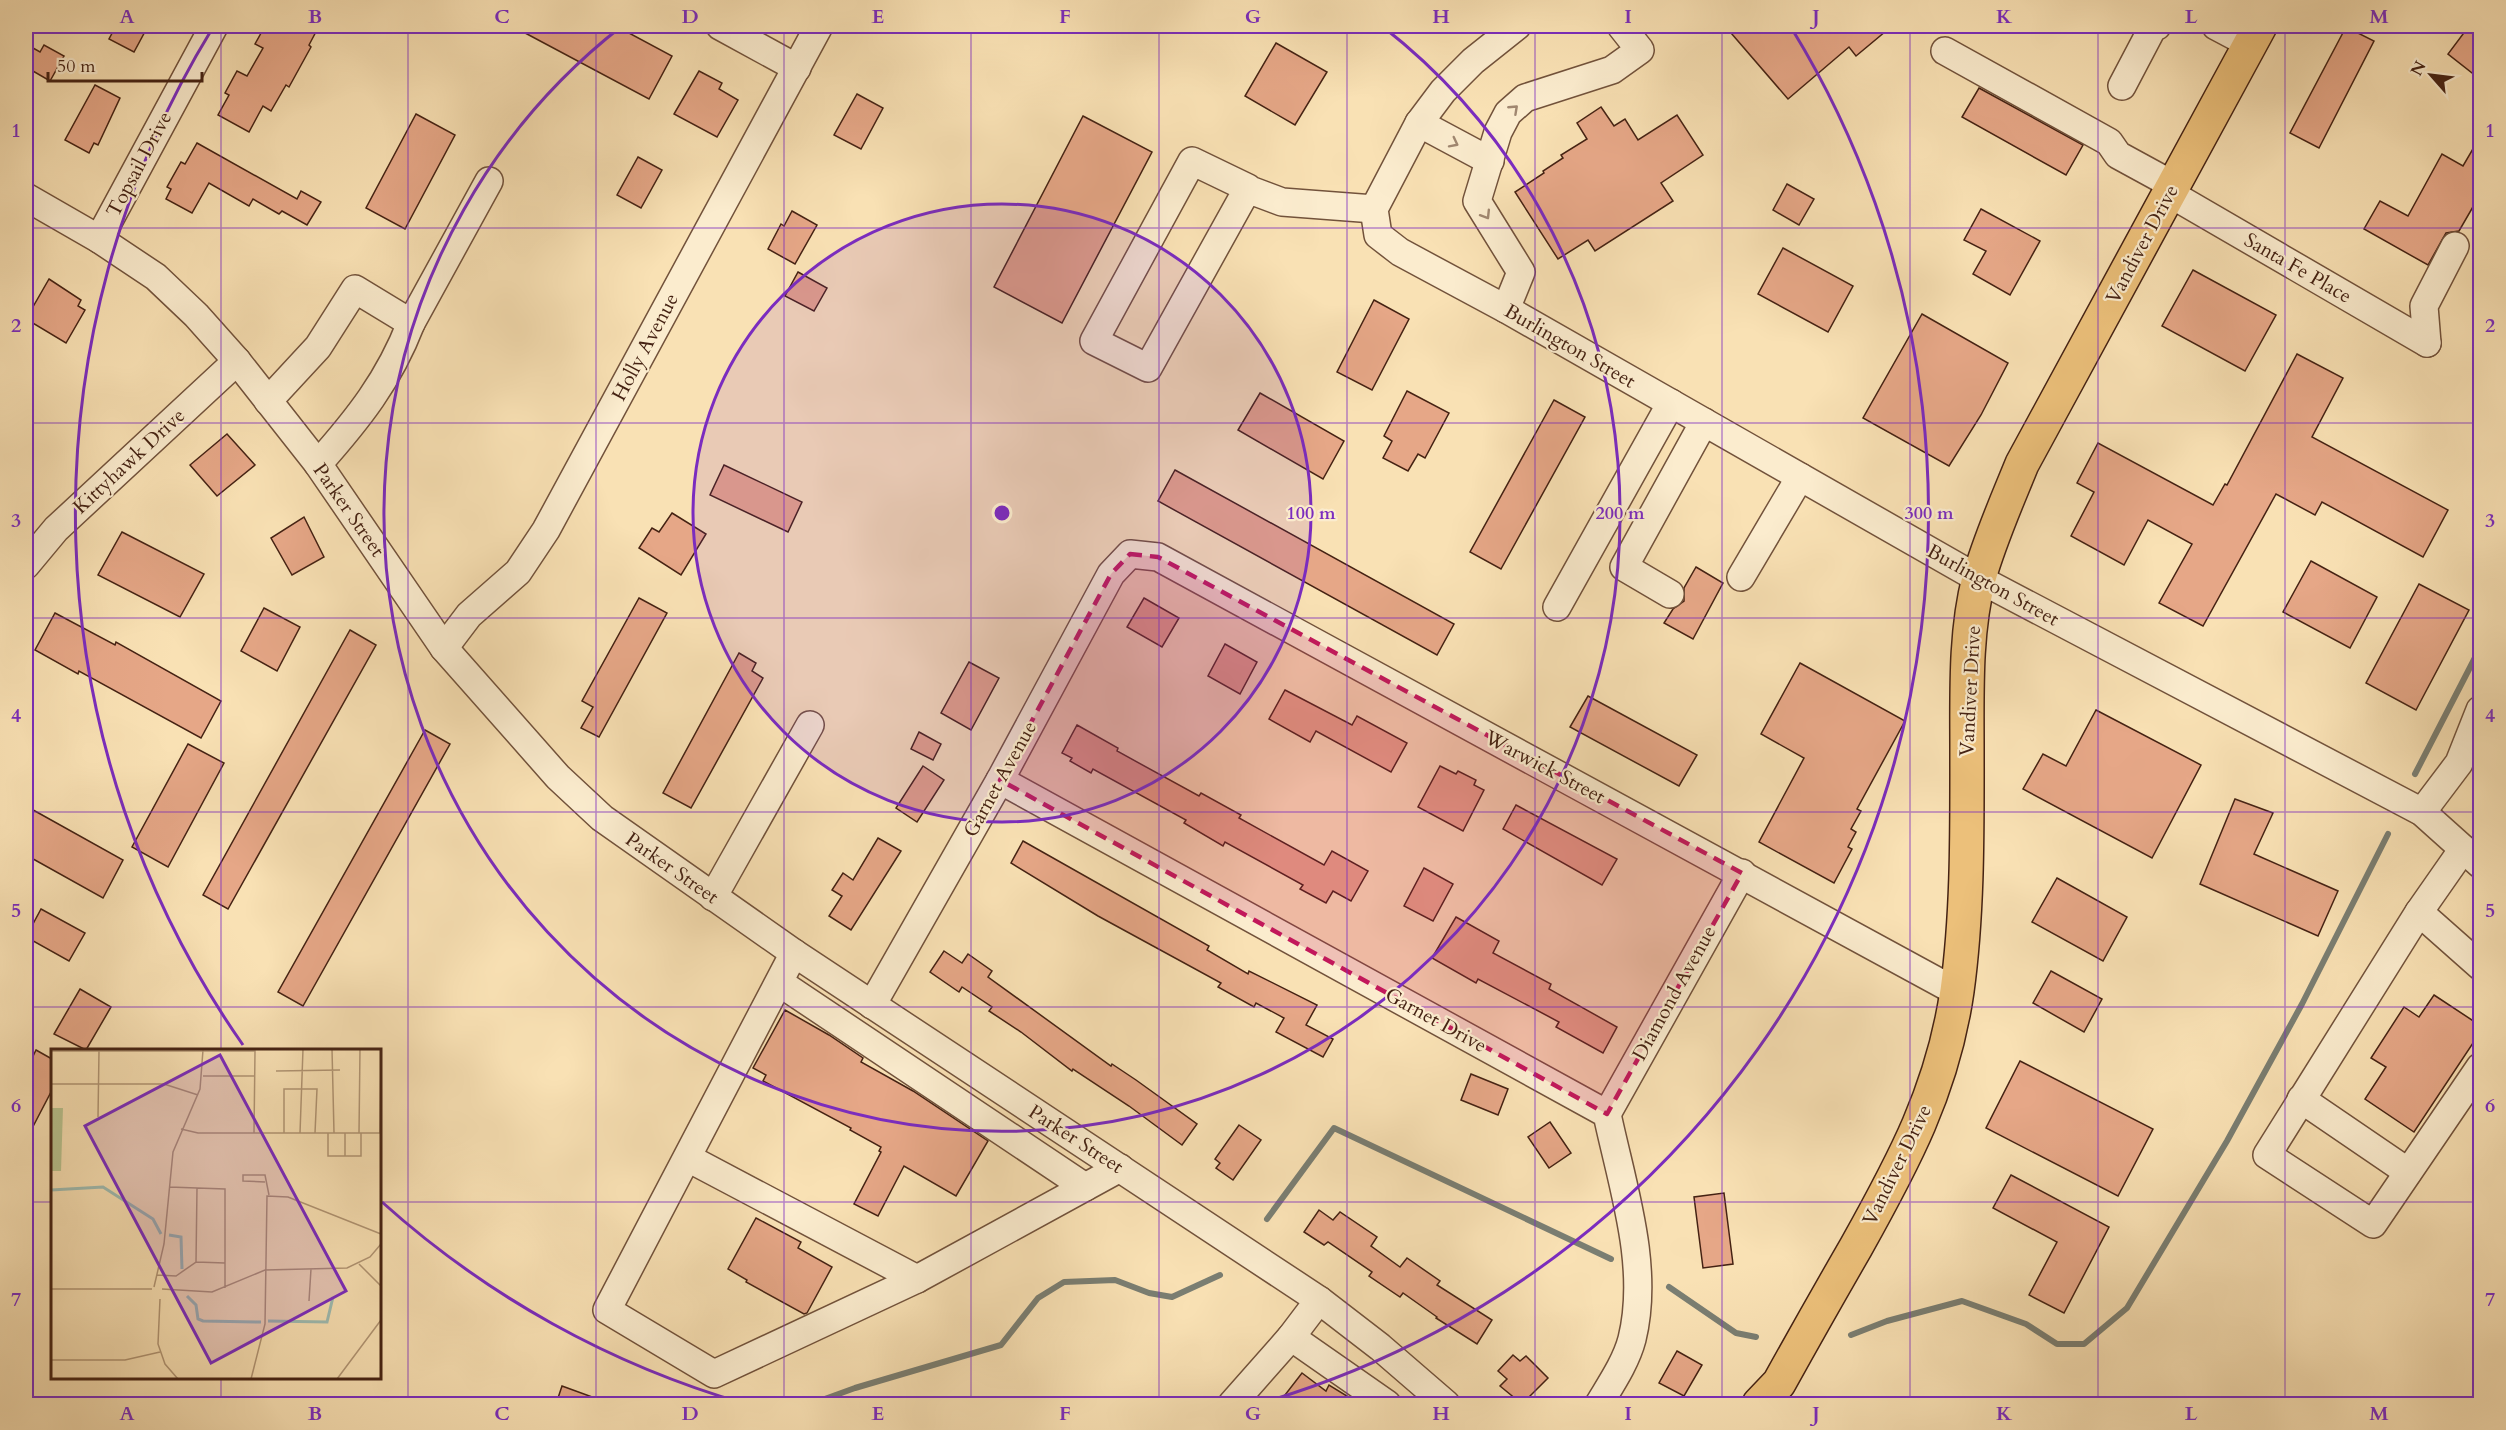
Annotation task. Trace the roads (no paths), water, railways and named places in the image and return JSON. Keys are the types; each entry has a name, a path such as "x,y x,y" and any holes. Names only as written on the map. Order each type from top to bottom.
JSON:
{"main road":[{"name":"Vandiver Drive","path":"1771,1397 1911,1145 1925,1114 1943,1060 1957,992 1964,918 1967,688 1972,626 1979,579 2022,464 2255,35"}],"street":[{"name":"Topsail Drive","path":"99,239 214,26"},
{"path":"720,26 797,68"},
{"name":"Holly Avenue","path":"444,648 469,615 518,572 546,530 819,26"},
{"path":"1248,188 1148,368 1094,341 1192,161 1282,202 1376,222 1419,123 1443,91 1473,61 1517,26"},
{"path":"1506,309 1521,272 1478,201 1498,132 1508,113 1525,98 1612,70 1640,50 1621,26"},
{"path":"2122,86 2153,27 2157,26"},
{"path":"2216,26 2255,35"},
{"name":"Santa Fe Place","path":"1945,51 2109,142 2118,156 2427,343 2424,306 2455,246"},
{"path":"1419,123 1490,161"},
{"path":"318,464 357,420 398,356 411,323 489,181"},
{"name":"Parker Street","path":"26,197 99,239 156,277 196,315 237,361 318,464 444,648 558,777 602,818 794,953 1319,1300 1380,1347 1446,1404"},
{"name":"Burlington Street","path":"1376,222 1400,252 1506,309 1979,579 2422,812 2472,857"},
{"path":"268,401 318,347 355,289 411,323"},
{"name":"Kittyhawk Drive","path":"26,565 56,529 237,361"},
{"path":"1557,607 1671,403"},
{"path":"1670,594 1624,567 1704,422"},
{"path":"1741,577 1800,477"},
{"name":"Garnet Avenue","path":"872,1005 1000,780 1111,574 1130,554"},
{"name":"Warwick Street","path":"1130,554 1158,557 1957,992"},
{"path":"2422,812 2459,763 2481,710"},
{"path":"713,897 810,725"},
{"name":"Garnet Drive","path":"1000,780 1607,1114"},
{"path":"2472,857 2419,912 2267,1155 2373,1224 2481,1067"},
{"name":"Diamond Avenue","path":"1607,1114 1742,873"},
{"path":"2419,912 2481,966"},
{"path":"794,953 607,1310 714,1374 917,1279 1120,1168"},
{"path":"780,983 1084,1187"},
{"path":"2301,1100 2408,1172"},
{"path":"1599,1404 1632,1340 1638,1289 1632,1232 1607,1114"},
{"path":"688,1158 917,1279"},
{"path":"1232,1404 1319,1300"},
{"path":"1291,1336 1387,1404"}],"waterway":[{"path":"2415,774 2480,648"},
{"path":"1851,1335 1887,1321 1962,1301 2026,1324 2057,1344 2084,1344 2127,1308 2227,1141 2302,1004 2388,834"},
{"path":"1267,1219 1334,1128 1611,1259"},
{"path":"811,1404 855,1388 1001,1345 1038,1298 1064,1282 1115,1280 1149,1293 1172,1297 1220,1275"},
{"path":"1669,1287 1736,1333 1756,1337"}]}
